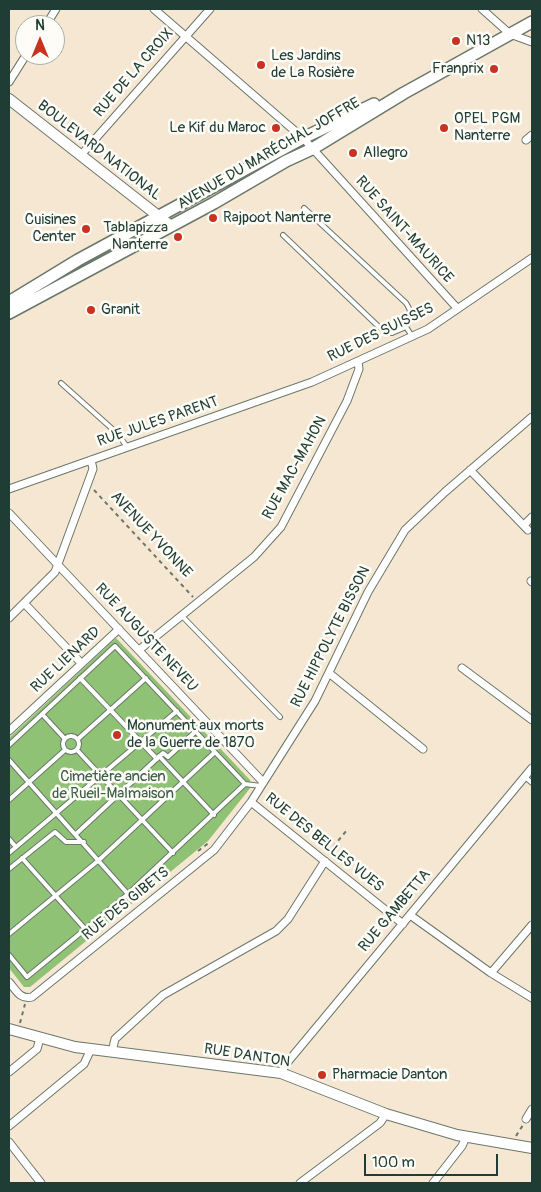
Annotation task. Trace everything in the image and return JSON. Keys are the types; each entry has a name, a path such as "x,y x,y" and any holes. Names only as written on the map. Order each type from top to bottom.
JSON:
{"main road":[{"name":"AVENUE DU MARÉCHAL JOFFRE","path":"9,313 172,226 286,161 312,149 404,93 528,25"},
{"name":"AVENUE DU MARÉCHAL JOFFRE","path":"9,302 78,260 303,138 393,95 404,93"}],"street":[{"name":"RUE SAINT-MAURICE","path":"154,9 303,138 457,308"},
{"name":"RUE DE LA CROIX","path":"81,155 210,9"},
{"path":"482,9 510,34 532,42"},
{"path":"528,25 532,42"},
{"path":"9,82 20,65"},
{"name":"BOULEVARD NATIONAL","path":"9,99 172,226"},
{"path":"526,140 532,135"},
{"name":"RUE DES SUISSES","path":"316,380 428,329 532,258"},
{"name":"RUE MAC-MAHON","path":"139,650 254,556 281,527 347,401 359,369 358,361"},
{"name":"RUE JULES PARENT","path":"9,489 316,380"},
{"name":"RUE HIPPOLYTE BISSON","path":"251,802 305,719 368,592 393,548 411,523 532,417"},
{"path":"9,618 54,572 93,469 91,460"},
{"path":"470,470 526,528 532,518"},
{"name":"RUE AUGUSTE NEVEU","path":"9,513 139,650 262,784"},
{"path":"24,603 81,663"},
{"name":"RUE LIENARD","path":"9,731 119,629"},
{"path":"462,668 532,720"},
{"path":"329,673 423,749"},
{"name":"RUE GAMBETTA","path":"281,1073 286,1064 532,768"},
{"name":"RUE DES BELLES VUES","path":"251,802 402,924"},
{"name":"RUE DES GIBETS","path":"9,982 21,997 32,997 214,850 251,802"},
{"path":"112,1052 115,1039 163,995 276,931 288,919 324,861"},
{"path":"410,916 492,973 532,998"},
{"path":"492,973 532,925"},
{"name":"RUE DANTON","path":"9,1029 91,1049 281,1073 386,1114 466,1137 532,1148"},
{"path":"9,1072 37,1049 40,1038"},
{"path":"9,1126 84,1064 91,1049"},
{"path":"526,1119 532,1109"},
{"path":"300,1183 380,1123 386,1114"},
{"path":"433,1183 462,1146 466,1137"},
{"path":"9,1142 39,1180 30,1183"}],"lane":[{"path":"283,235 379,327 392,333 406,327 411,316 411,310 406,303 304,208"},
{"path":"406,327 412,336"},
{"path":"61,383 118,434 127,448"},
{"path":"182,616 280,716"},
{"path":"9,745 115,646 245,784"},
{"path":"80,678 140,742 183,781 214,815"},
{"path":"78,739 146,678"},
{"path":"9,853 177,711"},
{"path":"42,714 65,739"},
{"path":"76,834 158,757 163,753 168,757 196,731"},
{"path":"65,739 72,736 78,739"},
{"path":"65,739 63,746 65,750"},
{"path":"77,750 78,739"},
{"path":"65,750 70,752 77,750"},
{"path":"9,800 65,750"},
{"path":"77,750 173,853"},
{"path":"9,934 99,860 215,752"},
{"path":"9,760 84,842 128,894"},
{"path":"524,777 532,783"},
{"path":"9,955 27,977 128,894 245,784 262,784"},
{"path":"9,869 55,832 66,842 84,842"},
{"path":"9,839 16,847"},
{"path":"22,858 86,930"}],"path":[{"name":"AVENUE YVONNE","path":"88,484 198,602"},
{"path":"324,861 347,830"},
{"path":"517,1135 526,1119"}],"green space":[{"name":"Cimetière ancien de Rueil-Malmaison","path":"116,638 250,780 251,787 208,841 30,987 24,987 9,968 9,738"}],"place":[{"name":"N13","path":"456,41"},
{"name":"Les Jardins de La Rosière","path":"261,65"},
{"name":"Franprix","path":"494,69"},
{"name":"Le Kif du Maroc","path":"276,128"},
{"name":"OPEL PGM Nanterre","path":"444,128"},
{"name":"Allegro","path":"353,153"},
{"name":"Rajpoot Nanterre","path":"213,218"},
{"name":"Cuisines Center","path":"86,229"},
{"name":"Tablapizza Nanterre","path":"178,237"},
{"name":"Granit","path":"91,310"},
{"name":"Monument aux morts de la Guerre de 1870","path":"117,735"},
{"name":"Pharmacie Danton","path":"322,1075"}]}
